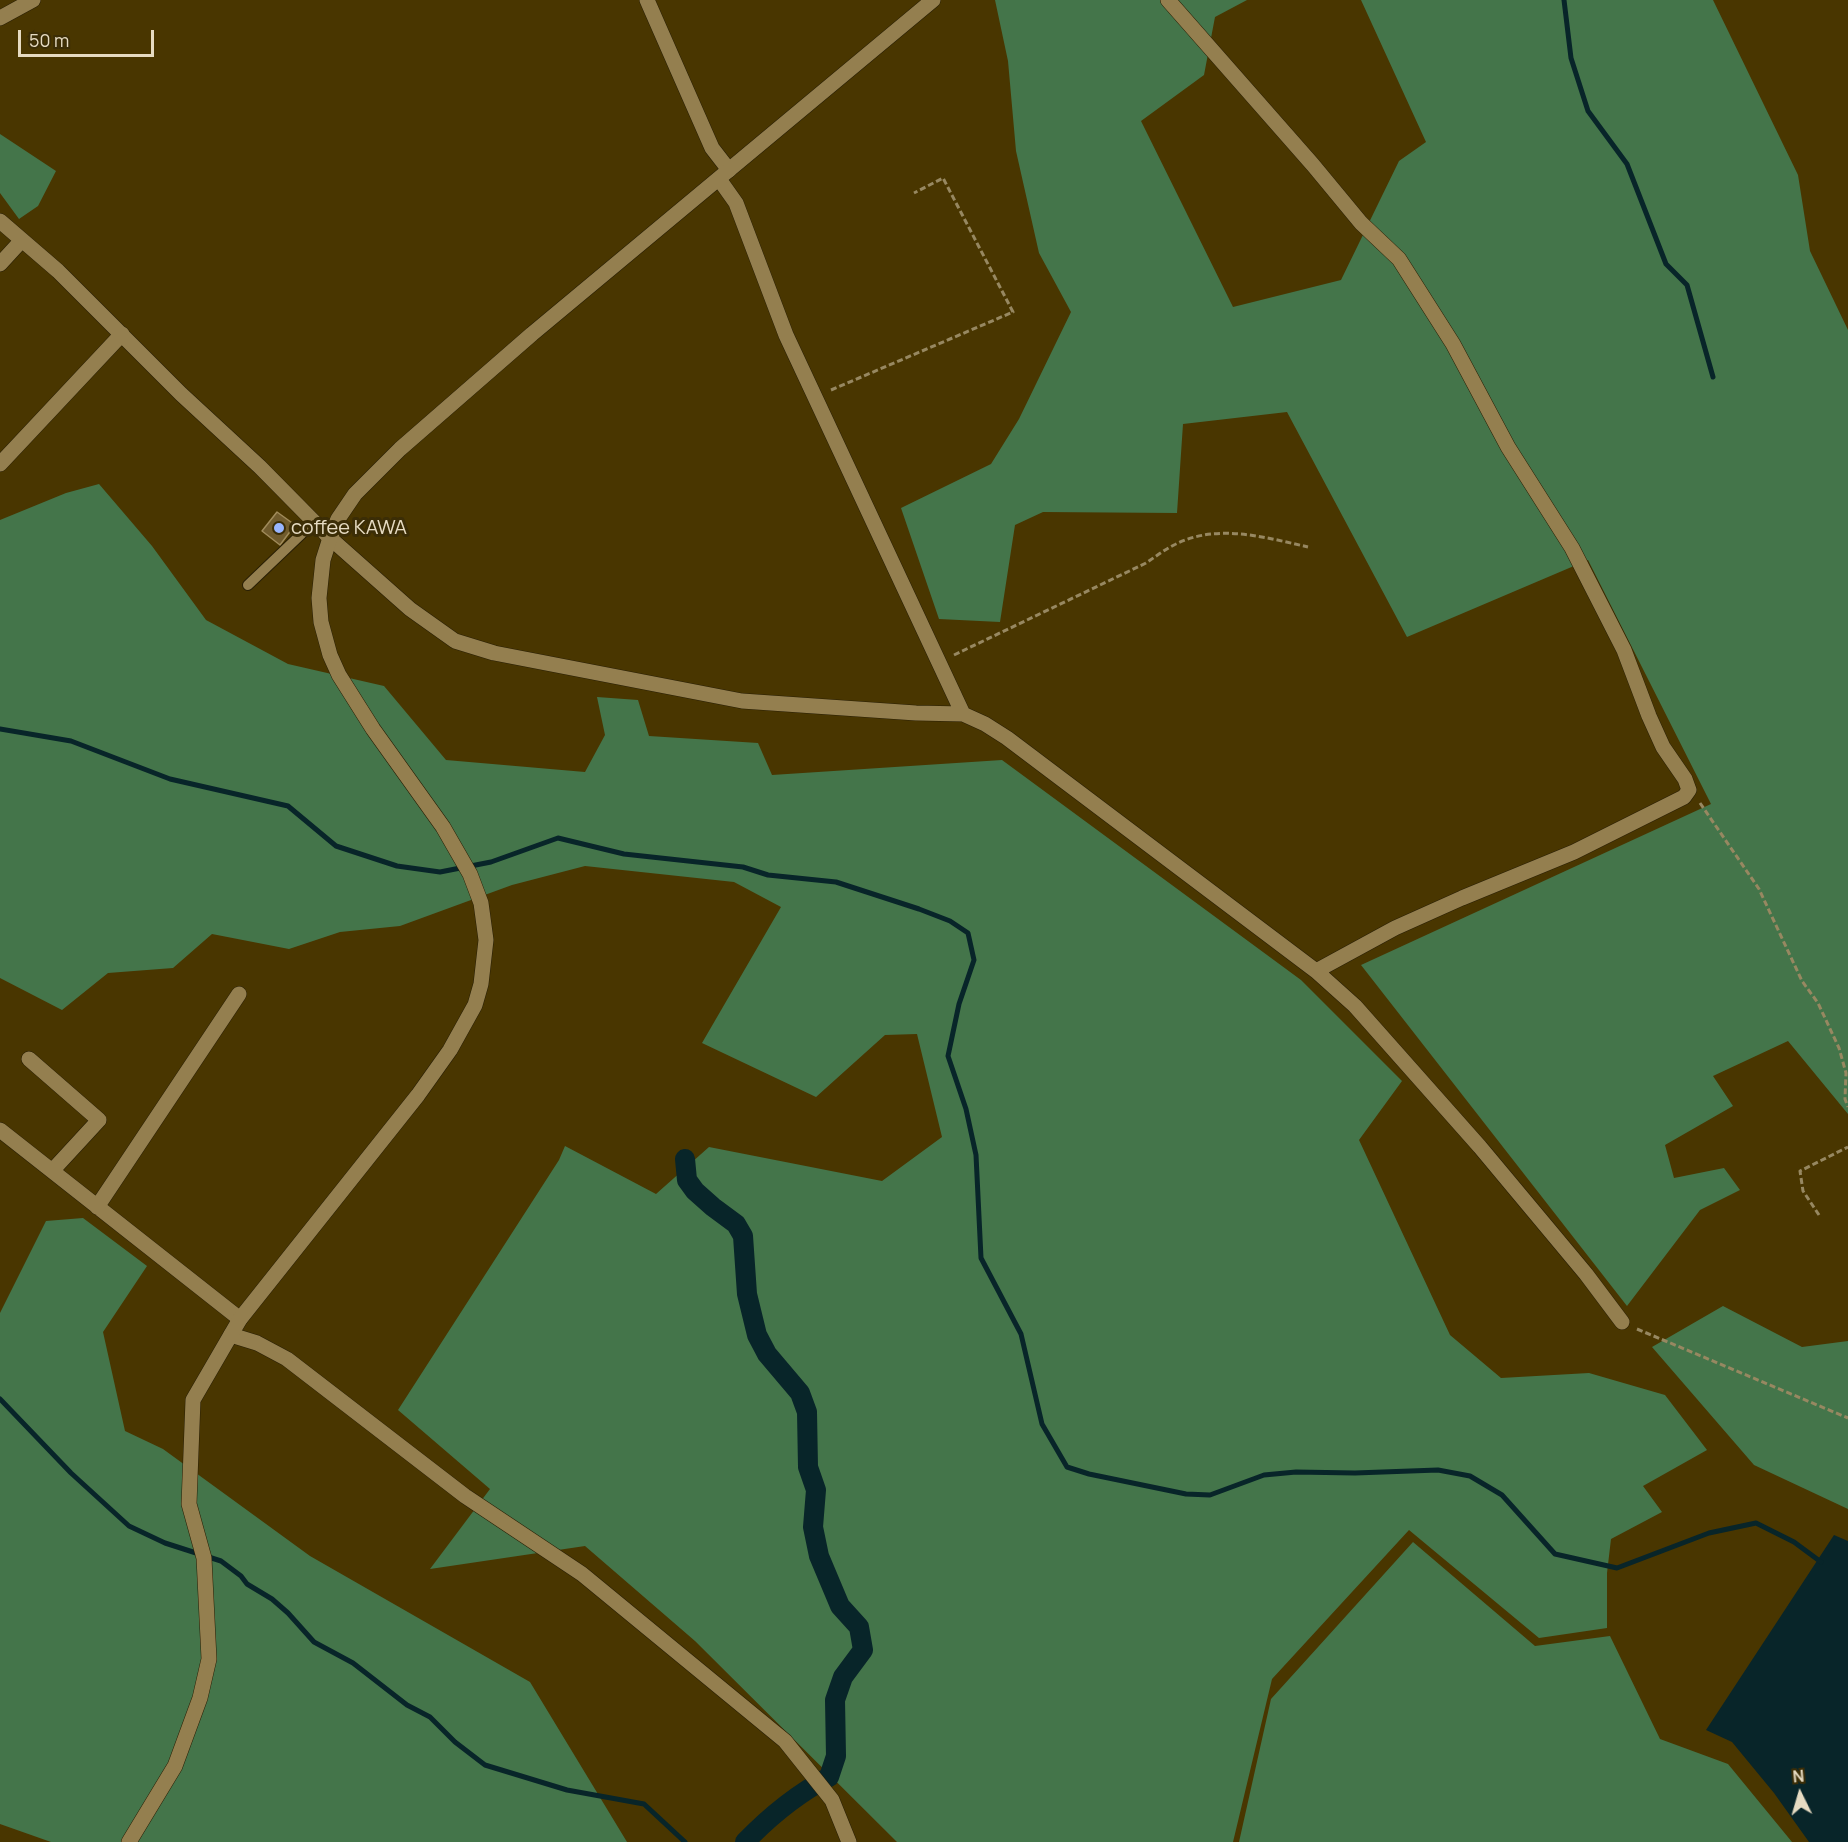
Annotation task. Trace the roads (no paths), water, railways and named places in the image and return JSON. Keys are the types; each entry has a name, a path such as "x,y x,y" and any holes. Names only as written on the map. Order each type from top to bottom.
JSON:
{"street":[{"path":"0,18 33,0"},
{"path":"647,0 724,174 786,335 963,714"},
{"path":"129,1842 175,1766 200,1698 209,1659 204,1558 189,1504 193,1401 240,1319 418,1095 465,1025 475,1005 484,965 486,940 481,903 470,874 457,849 339,675 330,655 321,622 319,598 323,560 338,519 355,494 400,449 532,334 933,0"},
{"path":"1168,0 1361,223 1399,260 1453,344 1508,447 1572,548 1624,650 1648,716 1663,747 1685,779 1689,790 1684,796 1574,852 1404,924 1316,971"},
{"path":"0,221 58,271 330,538 410,609 455,641 494,653 742,701 963,714 1007,738 1316,971 1355,1006 1465,1130 1586,1274 1622,1323"},
{"path":"0,264 22,240"},
{"path":"0,464 122,334"},
{"path":"97,1207 239,994"},
{"path":"29,1059 99,1120 52,1171"},
{"path":"0,1131 240,1319"},
{"path":"231,1335 257,1343 287,1359 465,1496 582,1574 786,1741 832,1800 849,1842"}],"lane":[{"path":"248,585 314,522"}],"water":[{"path":"1834,1535 1848,1541 1848,1842 1809,1842 1774,1793 1732,1742 1706,1730"}],"waterway":[{"path":"1564,0 1571,58 1588,111 1627,164 1666,264 1687,285 1713,377"},
{"path":"0,729 71,741 170,779 288,806 336,846 397,866 440,872 491,862 558,838 624,854 743,867 768,875 836,882 919,909 950,921 968,933 974,960 959,1004 948,1056 966,1109 976,1155 981,1258 1021,1334 1042,1424 1067,1467 1089,1474 1186,1494 1210,1495 1264,1475 1296,1472 1355,1473 1438,1470 1470,1476 1502,1495 1555,1554 1617,1568 1709,1533 1756,1523 1794,1542 1821,1562"},
{"path":"685,1159 687,1180 695,1191 736,1224 743,1236 747,1294 757,1335 767,1354 800,1393 807,1412 808,1467 816,1490 813,1527 819,1556 840,1606 859,1627 863,1650 843,1677 835,1700 836,1756 829,1777 784,1806 745,1842"},
{"path":"0,1399 71,1473 129,1526 165,1543 221,1561 241,1576 247,1584 272,1599 314,1642 353,1663 407,1705 430,1717 455,1742 485,1765 567,1790 644,1804 685,1842"}],"place":[{"name":"coffee KAWA","path":"279,528"}]}
